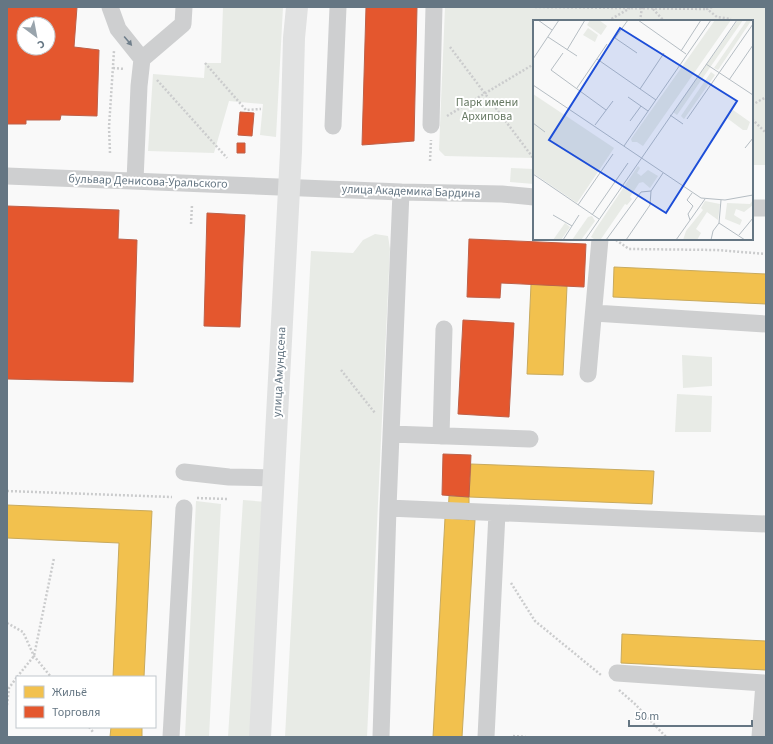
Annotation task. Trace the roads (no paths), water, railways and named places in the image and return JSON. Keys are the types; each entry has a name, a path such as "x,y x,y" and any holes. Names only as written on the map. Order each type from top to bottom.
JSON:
{"main road":[{"name":"улица Амундсена","path":"260,737 289,187 296,7"}],"street":[{"path":"110,7 118,29 141,64 135,181"},
{"path":"141,64 183,24 184,7"},
{"path":"333,126 338,7"},
{"path":"434,7 433,24 437,122"},
{"name":"бульвар Денисова-Уральского","path":"7,176 289,187"},
{"name":"улица Академика Бардина","path":"289,187 401,192 502,194 533,197"},
{"path":"381,737 388,508 401,192"},
{"path":"753,208 766,208"},
{"path":"588,374 600,240"},
{"path":"594,313 766,324"},
{"path":"441,436 444,329"},
{"path":"391,434 530,439"},
{"path":"184,472 229,477 274,478"},
{"path":"171,737 185,501"},
{"path":"388,508 766,524"},
{"path":"486,737 497,513"},
{"path":"609,674 764,683 760,737"}],"park label":[{"name":"Парк имени Архипова","path":"487,109"}]}
